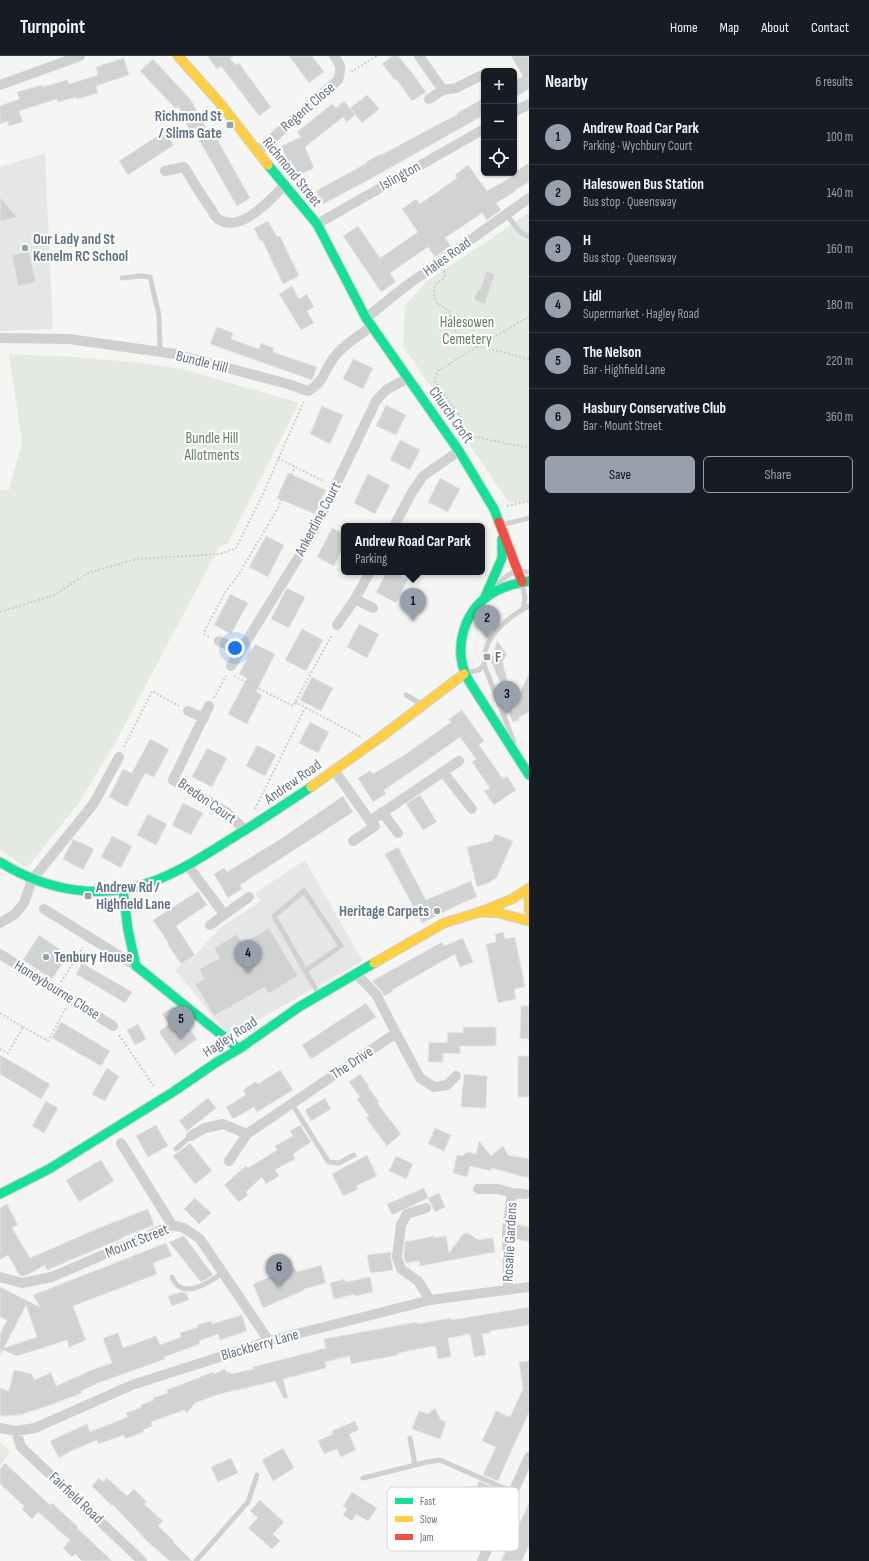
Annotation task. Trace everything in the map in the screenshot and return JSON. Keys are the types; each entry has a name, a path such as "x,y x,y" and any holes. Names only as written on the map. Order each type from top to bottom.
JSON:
{"street":[{"path":"0,85 63,59 80,56"},
{"name":"Richmond Street","path":"178,56 219,102 257,152 316,224 369,322"},
{"name":"Regent Close","path":"257,152 338,80 342,69 339,61 334,56"},
{"path":"419,56 443,90"},
{"path":"429,99 443,90 456,88 481,76"},
{"path":"517,110 529,104"},
{"name":"Islington","path":"316,224 481,131"},
{"path":"165,171 184,167 218,219 233,223 244,220 263,207 285,186"},
{"name":"Hales Road","path":"369,322 406,286 529,198"},
{"path":"308,391 318,386 334,356 369,322"},
{"name":"Church Croft","path":"369,322 459,451 494,510 517,572 526,581"},
{"name":"Bundle Hill","path":"0,338 69,340 160,352 190,358 288,384 308,391"},
{"name":"Ankerdine Court","path":"231,666 311,537 376,400 386,390 408,378"},
{"path":"396,523 411,494 423,476 459,451"},
{"name":"Church Croft","path":"485,597 502,558 502,529"},
{"path":"337,625 355,599 368,575"},
{"path":"526,581 505,586 485,597 478,605 465,625 461,642 460,659 464,674 489,716 521,761 529,775"},
{"path":"355,599 372,608"},
{"path":"219,641 240,651"},
{"name":"Andrew Road","path":"0,862 32,880 55,887 77,891 123,890 159,880 188,866 269,816 424,706 464,674"},
{"name":"Bredon Court","path":"210,706 173,780 226,812 245,830"},
{"path":"188,711 204,718"},
{"path":"0,923 14,914 24,903 32,880 94,803 119,758"},
{"path":"370,821 459,761"},
{"path":"334,770 375,826 353,841"},
{"path":"443,772 472,809"},
{"path":"382,812 398,833"},
{"path":"188,866 224,914"},
{"name":"Hagley Road","path":"0,1194 49,1169 162,1099 239,1049 319,994 354,973 444,923 480,912 512,899 529,888"},
{"path":"123,890 128,930 136,966"},
{"path":"529,892 529,910"},
{"path":"210,925 249,897"},
{"path":"44,909 136,966 239,1049"},
{"name":"Hagley Road","path":"480,912 499,913 529,921"},
{"name":"Honeybourne Close","path":"0,954 113,1026"},
{"path":"354,973 376,994 420,1078 434,1087 447,1085 456,1076"},
{"name":"The Drive","path":"229,1161 247,1134 396,1033"},
{"path":"190,1136 205,1128 223,1124 247,1134"},
{"path":"121,1143 172,1225"},
{"name":"Rosalie Gardens","path":"478,1189 498,1189 512,1194 525,1194"},
{"name":"Rosalie Gardens","path":"508,1290 507,1232 512,1194"},
{"path":"426,1208 407,1214 401,1225 397,1257 401,1269 418,1281 430,1300"},
{"name":"Mount Street","path":"0,1277 22,1283 52,1277 172,1225 184,1228 200,1239 269,1341"},
{"name":"Blackberry Lane","path":"0,1428 16,1431 35,1428 132,1385 269,1341 430,1300 529,1287"},
{"name":"Fairfield Road","path":"16,1431 21,1447 142,1561"},
{"path":"515,1487 529,1457"},
{"path":"482,1561 486,1551"}],"lane":[{"path":"506,214 520,232 529,237"},
{"path":"122,278 140,276 150,277 159,315 160,352"},
{"path":"502,529 529,518"},
{"path":"485,597 507,575 517,572 529,572"},
{"path":"523,609 526,581"},
{"path":"521,761 484,664 484,655 490,638 502,625 529,606"},
{"path":"464,674 479,670 484,664"},
{"path":"406,695 424,706"},
{"path":"305,971 341,946 304,891 274,916 305,971 319,994"},
{"path":"292,1104 329,1162 339,1163 354,1155"},
{"path":"176,1149 190,1136"},
{"path":"172,1278 178,1287 186,1289 204,1284 223,1273"},
{"path":"410,1438 415,1465"},
{"path":"363,1478 440,1460 502,1487"},
{"path":"196,1561 248,1502 257,1475"}],"path":[{"path":"338,80 377,56"},
{"path":"443,267 445,277 435,285 434,298 437,303 449,311 456,333 463,340 478,346 529,359"},
{"path":"529,317 438,371 435,378 436,383 462,419 466,435 529,448"},
{"path":"0,612 54,595 90,572 138,559 220,554 236,548 262,496 308,391"},
{"path":"278,458 336,487"},
{"path":"219,641 204,634 206,628 226,591 239,574 278,508 295,467"},
{"path":"494,510 529,501"},
{"path":"485,597 502,625"},
{"path":"210,706 228,673 293,706 337,625"},
{"path":"119,758 152,691 188,711"},
{"path":"295,702 372,743"},
{"path":"254,810 305,708"},
{"path":"57,990 89,937"},
{"path":"0,1013 48,1041 71,999"},
{"path":"113,1026 162,1099"},
{"path":"0,1049 8,1053 22,1027"}],"shaded area":[{"name":"Our Lady and St Kenelm RC School","path":"45,153 53,329 0,331 0,167"},
{"path":"529,213 529,236 511,225"},
{"path":"305,860 362,960 361,962 229,1036 176,971 181,964 195,955 221,927 261,901 255,893"}],"green space":[{"name":"Halesowen Cemetery","path":"511,225 529,236 529,501 509,503 403,346 405,306 426,282"},
{"name":"Bundle Hill Allotments","path":"9,354 74,357 143,363 186,370 299,403 228,543 219,547 113,747 78,804 27,868 0,850 0,490 9,490 22,442"},
{"path":"0,1442 10,1451 0,1466"}],"building":[{"path":"207,56 234,56 230,59 236,65 239,63 271,107 259,116 221,66 217,69"},
{"path":"289,56 312,56 324,72 309,83"},
{"path":"392,56 398,56 426,92 412,101 396,79 395,80 382,64"},
{"path":"511,56 529,56 529,89 517,96 517,79 523,76"},
{"path":"124,58 129,75 96,86 98,93 77,99 76,97 58,102 57,99 19,111 23,122 9,126 7,121 0,124 0,106 19,99 17,92 42,85 43,87 67,80 69,84 98,75 96,67"},
{"path":"153,59 191,100 209,134 213,132 250,198 237,206 195,133 192,135 178,106 176,109 140,71"},
{"path":"367,95 379,109 362,123 350,108"},
{"path":"481,100 481,117 323,204 316,191 367,163 366,162 458,114 457,113"},
{"path":"344,101 355,115 347,122 343,117 305,147 314,168 299,175 290,160 288,161 281,146 301,137 297,132 332,104 336,108"},
{"path":"164,132 174,145 128,175 119,161"},
{"path":"529,163 529,182 496,203 501,210 487,220 482,213 445,238 451,246 435,257 428,247 390,273 396,282 381,292 343,236 358,226 380,258 418,232 402,209 416,199 420,204 457,178 455,175 468,165 487,191 512,177 511,176 517,176 517,171"},
{"path":"0,197 17,217 0,222"},
{"path":"268,221 277,237 280,236 299,276 283,284 262,240 260,241 254,228"},
{"path":"29,251 36,282 18,286 12,255"},
{"path":"486,271 495,274 485,304 474,300 478,290 480,290"},
{"path":"292,286 299,299 307,294 314,307 307,311 314,323 301,330 279,294"},
{"path":"217,327 233,333 231,339 259,349 261,343 274,348 273,352 317,367 312,380 210,344"},
{"path":"353,359 373,368 363,389 343,379"},
{"path":"386,405 406,415 396,435 376,426"},
{"path":"322,406 343,415 330,444 310,434"},
{"path":"400,440 420,450 410,470 390,460"},
{"path":"288,473 326,490 315,514 277,498"},
{"path":"368,474 390,485 375,514 354,503"},
{"path":"440,478 460,489 448,512 428,502"},
{"path":"332,528 341,532 341,552 334,566 317,557"},
{"path":"266,536 284,545 268,577 249,567"},
{"path":"385,575 400,575 408,579 396,603 376,592"},
{"path":"287,588 305,597 289,628 271,619"},
{"path":"230,594 248,603 231,634 214,625"},
{"path":"359,624 379,634 367,658 347,647"},
{"path":"302,629 323,640 306,671 285,660"},
{"path":"497,641 507,654 503,661 503,665 514,704 529,674 529,712 518,718 519,720 513,722 502,696 503,688 491,662"},
{"path":"255,644 275,654 256,692 262,695 247,724 228,714 247,678 239,674"},
{"path":"312,677 333,688 321,711 300,700"},
{"path":"462,710 484,741 479,745 503,779 507,776 516,790 494,805 484,791 490,788 472,762 476,759 460,737 384,790 386,794 373,802 358,778 370,771 373,774 406,754 451,722 449,719"},
{"path":"310,722 329,732 318,753 299,743"},
{"path":"150,739 169,749 154,777 145,773 127,807 109,797 123,769 132,773"},
{"path":"257,745 276,755 265,776 246,766"},
{"path":"207,748 227,758 212,787 192,777"},
{"path":"420,795 437,822 423,830 406,804"},
{"path":"343,796 353,812 240,885 242,889 228,898 214,874 224,868 227,872 282,838"},
{"path":"183,803 203,813 191,835 172,825"},
{"path":"148,814 167,824 156,845 137,835"},
{"path":"495,834 513,841 497,877 490,882 477,887 467,847 492,841"},
{"path":"112,836 132,846 121,868 101,857"},
{"path":"73,839 94,849 83,870 63,859"},
{"path":"398,847 426,900 471,881 477,897 422,923 385,854"},
{"path":"198,891 207,905 176,926 195,955 181,964 153,920"},
{"path":"269,928 298,976 268,994 265,987 214,1016 195,984 204,979 199,969 219,958 214,948 237,934 243,943"},
{"path":"503,932 505,939 515,937 525,987 514,989 516,999 498,1003 486,944 496,942 495,934"},
{"name":"Tenbury House","path":"39,935 68,955 52,979 23,960"},
{"path":"463,938 473,962 460,967 455,954 384,996 381,990 372,981 442,942 444,946"},
{"path":"82,963 132,992 125,1003 76,974"},
{"path":"366,1003 376,1017 311,1059 302,1045"},
{"path":"521,1006 529,1006 529,1039 520,1038"},
{"path":"173,1007 197,1039 175,1055 159,1032 169,1024 162,1014"},
{"path":"61,1022 110,1051 101,1066 52,1038"},
{"path":"138,1024 146,1039 135,1045 127,1030"},
{"path":"463,1027 496,1027 496,1046 460,1046 460,1054 443,1053 443,1062 428,1062 429,1042 447,1043 448,1032 463,1033"},
{"path":"0,1055 50,1084 41,1099 0,1074"},
{"path":"518,1056 529,1056 529,1097 518,1097"},
{"path":"107,1068 119,1076 105,1101 92,1094"},
{"path":"280,1070 293,1090 257,1112 254,1107 233,1119 226,1107 246,1095 243,1090 256,1081 258,1084"},
{"path":"360,1074 379,1102 377,1103 401,1134 387,1146 366,1118 369,1116 357,1099 360,1097 349,1082"},
{"path":"464,1074 487,1076 486,1108 461,1107"},
{"path":"208,1098 216,1108 187,1131 179,1121"},
{"path":"325,1098 331,1109 311,1121 305,1110"},
{"path":"46,1101 58,1108 44,1133 32,1126"},
{"path":"156,1125 168,1146 148,1157 136,1136"},
{"path":"300,1125 311,1142 293,1154 295,1159 275,1170 279,1176 266,1184 262,1177 246,1192 248,1195 239,1202 224,1185 246,1166 248,1168 277,1150 275,1146 293,1136 290,1131"},
{"path":"435,1128 451,1135 444,1151 428,1144"},
{"path":"479,1141 491,1156 503,1146 508,1155 529,1159 529,1178 491,1168 491,1171 470,1166 467,1177 453,1173 457,1155 462,1156 468,1152 476,1154"},
{"path":"190,1143 212,1171 195,1184 173,1156"},
{"path":"367,1155 377,1176 356,1186 358,1189 343,1196 332,1174"},
{"path":"396,1156 413,1164 406,1179 389,1171"},
{"path":"101,1160 114,1181 79,1202 66,1180"},
{"path":"424,1188 428,1198 392,1215 387,1204"},
{"path":"439,1193 445,1207 435,1212 428,1198"},
{"path":"195,1198 211,1213 199,1224 184,1209"},
{"path":"7,1204 18,1225 12,1228 30,1258 99,1228 148,1209 154,1225 47,1270 45,1265 27,1275 20,1276 8,1255 0,1260 0,1208"},
{"path":"517,1224 529,1227 529,1242 514,1238"},
{"path":"468,1233 478,1240 493,1238 495,1252 420,1266 419,1261 406,1263 404,1256 405,1242 434,1236 434,1238 446,1236 449,1253 463,1234"},
{"path":"184,1236 213,1275 201,1282 169,1242"},
{"path":"166,1243 172,1256 153,1263 157,1274 73,1306 86,1340 69,1347 67,1340 17,1356 3,1350 0,1356 0,1334 7,1320 0,1317 0,1287 40,1307 33,1295","holes":["26,1305 37,1337 4,1348"]},
{"path":"391,1252 393,1270 370,1273 367,1255"},
{"path":"321,1265 326,1283 304,1289 263,1308 253,1284 294,1267 297,1272"},
{"path":"370,1277 373,1292 355,1296 355,1294 334,1299 330,1283 345,1279 345,1282"},
{"path":"181,1292 186,1293 189,1300 172,1306 168,1296"},
{"path":"529,1307 529,1325 490,1331 490,1333 482,1334 486,1355 474,1357 470,1334 448,1338 451,1357 438,1359 436,1347 433,1346 398,1353 398,1355 351,1364 350,1356 325,1362 326,1368 283,1379 288,1398 284,1399 275,1381 216,1395 195,1403 187,1413 184,1410 151,1422 152,1426 143,1430 143,1432 125,1439 124,1435 98,1444 97,1440 73,1450 59,1458 50,1441 87,1424 90,1432 128,1417 126,1413 142,1407 141,1405 154,1400 153,1398 168,1393 167,1390 213,1372 214,1374 225,1369 227,1373 230,1372 231,1374 254,1369 253,1367 326,1348 324,1339 417,1322 417,1324 451,1318 451,1320"},
{"path":"242,1315 247,1331 220,1340 218,1334 199,1341 200,1344 164,1357 165,1359 98,1383 81,1391 82,1393 45,1407 19,1415 0,1416 0,1388 9,1391 14,1370 32,1374 34,1380 51,1373 56,1386 112,1363 103,1338 118,1333 123,1348 156,1336 160,1345 181,1337 180,1333 198,1327 197,1325 211,1321 212,1324"},
{"path":"529,1361 529,1412 498,1481 483,1475 496,1447 482,1441 496,1411 510,1417 523,1389 519,1362"},
{"path":"435,1408 441,1420 446,1422 440,1439 412,1429 419,1411 428,1414"},
{"path":"355,1421 359,1430 349,1434 356,1450 341,1457 337,1449 324,1454 318,1441 333,1434 332,1431"},
{"path":"283,1448 294,1468 273,1481 262,1460"},
{"path":"231,1458 238,1473 218,1482 211,1467"},
{"path":"5,1463 50,1505 52,1503 112,1561 82,1561 75,1554 72,1557 63,1548 70,1540 38,1512 32,1519 22,1509 24,1506 0,1484 0,1469"},
{"path":"99,1478 103,1482 107,1478 127,1496 134,1489 147,1502 144,1504 163,1521 158,1526 192,1561 170,1561 148,1542 113,1505 112,1506 92,1486"},
{"path":"479,1481 493,1487 469,1487 477,1486"},
{"path":"352,1492 377,1508 368,1521 356,1514 352,1521 343,1515 347,1508 343,1506"},
{"path":"260,1500 284,1522 273,1534 280,1541 272,1549 248,1528 258,1518 250,1511"},
{"path":"529,1504 529,1545 522,1561 501,1561 506,1551 519,1551 519,1524"}],"traffic: fast":[{"path":"268,165 317,224 366,318 459,451 494,509 499,522"},
{"path":"485,597 502,558 502,539"},
{"path":"529,581 508,586 485,598 469,619 464,630 461,643 461,656 469,681 529,775"},
{"path":"0,862 36,880 75,890 115,891 135,887 164,877 193,862 311,787"},
{"path":"123,890 128,930 136,966 239,1049"},
{"path":"0,1194 49,1169 173,1092 239,1049 299,1007 374,963"}],"traffic: slow":[{"path":"178,56 219,102 268,165"},
{"path":"311,787 464,674"},
{"path":"374,963 444,923 480,912 512,899 529,888"},
{"path":"529,892 529,910"},
{"path":"482,912 499,913 529,921"}],"traffic: jam":[{"path":"499,522 522,582"}],"place":[{"name":"Richmond St / Slims Gate","path":"230,125"},
{"name":"Our Lady and St Kenelm RC School","path":"25,248"},
{"name":"Andrew Road Car Park","path":"413,621"},
{"name":"Halesowen Bus Station","path":"487,638"},
{"name":"F","path":"487,657"},
{"name":"H","path":"507,714"},
{"name":"Andrew Rd / Highfield Lane","path":"88,896"},
{"name":"Heritage Carpets","path":"437,911"},
{"name":"Tenbury House","path":"46,957"},
{"name":"Lidl","path":"248,973"},
{"name":"The Nelson","path":"181,1039"},
{"name":"Hasbury Conservative Club","path":"279,1287"}]}
